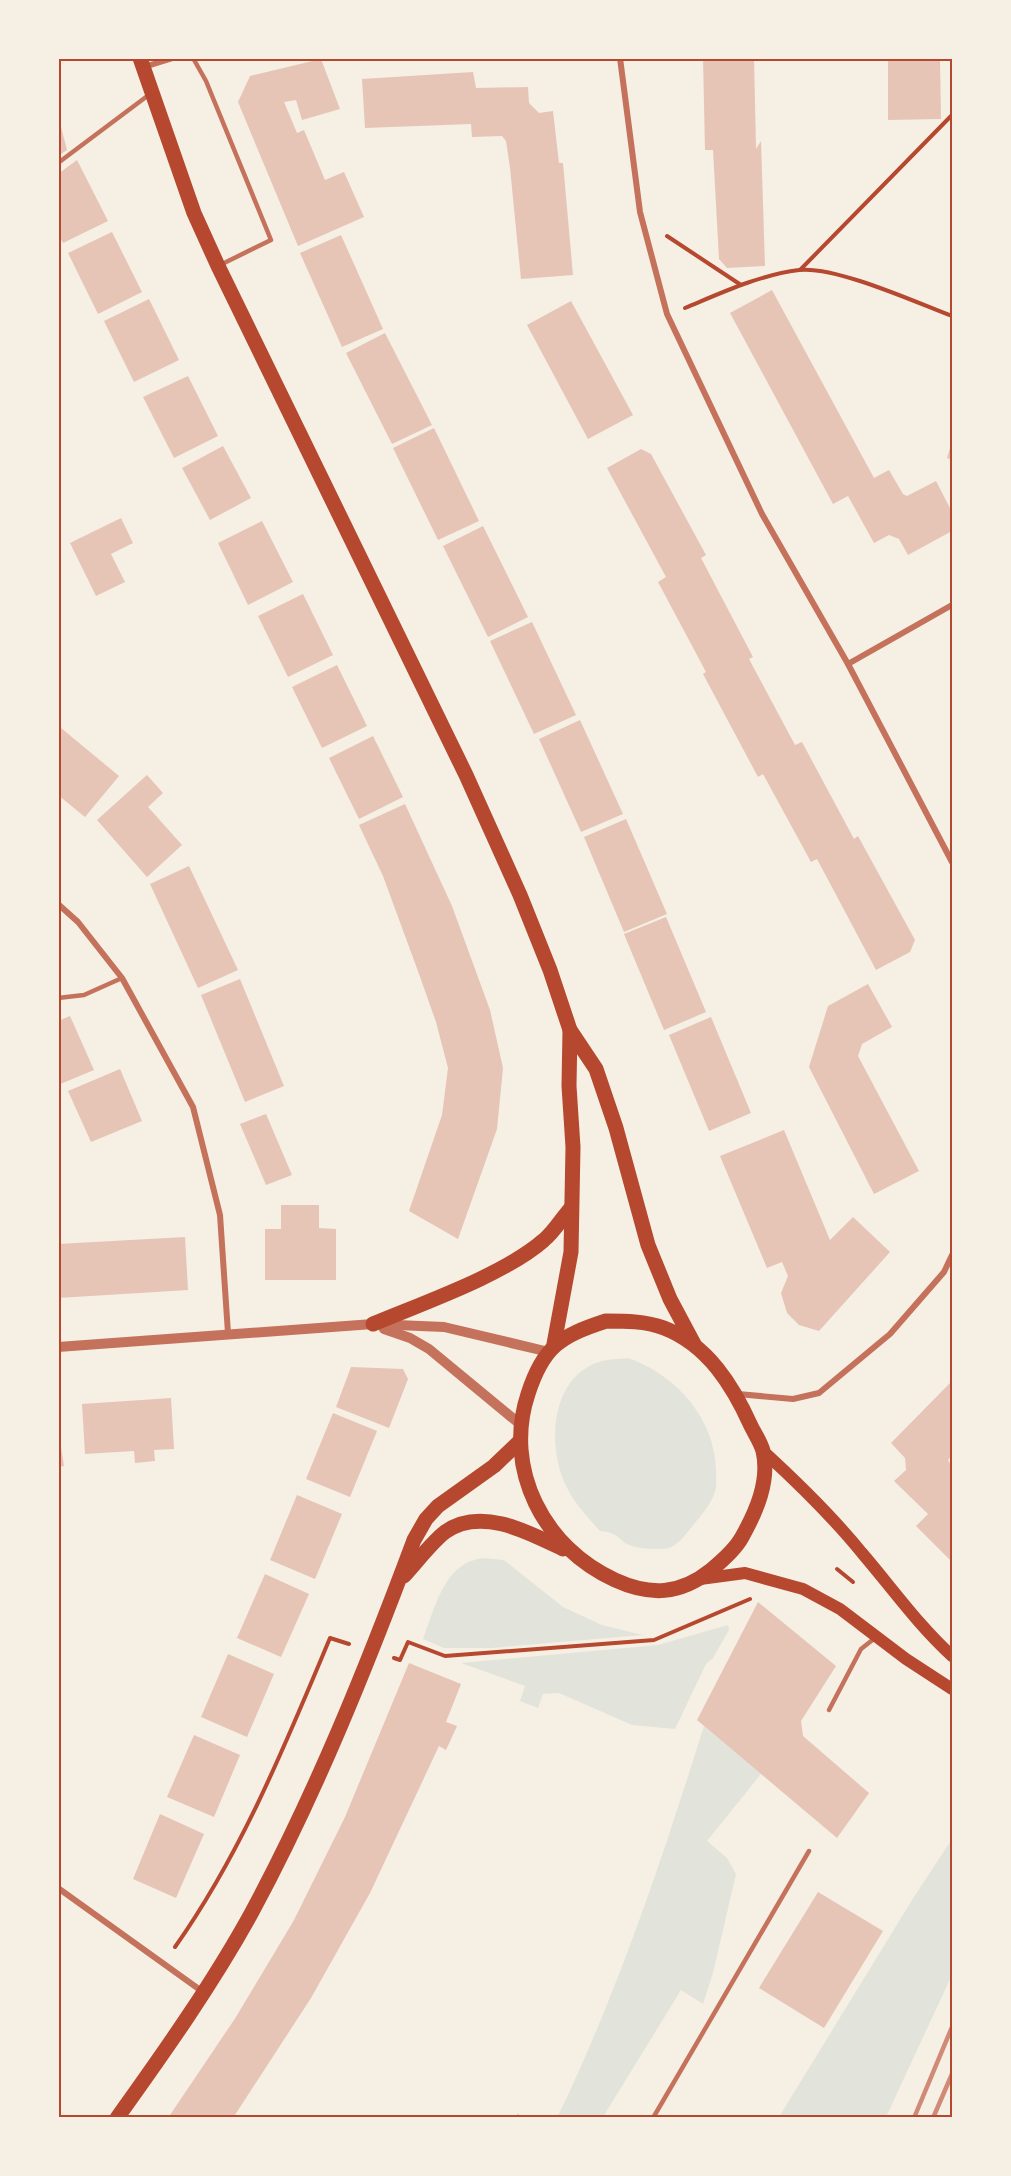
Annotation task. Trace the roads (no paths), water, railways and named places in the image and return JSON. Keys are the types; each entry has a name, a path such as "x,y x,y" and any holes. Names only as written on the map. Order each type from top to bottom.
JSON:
{"main road":[{"path":"141,63 195,213 218,266 466,775 520,895 550,970 570,1030 596,1070 616,1128 648,1245 670,1299 694,1344 737,1394 763,1451 805,1490 862,1552 911,1614 952,1656"},
{"path":"552,1348 571,1252 573,1148 569,1086 570,1030"},
{"path":"373,1324 471,1282 516,1259 545,1240 571,1208"},
{"path":"694,1344 664,1328 637,1321 606,1321 578,1330 552,1348 534,1374 519,1442 535,1506 550,1530 571,1553 591,1569 636,1589 662,1591 687,1586 700,1579 739,1543 756,1512 764,1481 763,1451"},
{"path":"117,2118 203,1992 251,1913 289,1839 350,1705 414,1540 426,1519 438,1506 494,1466 519,1442"},
{"path":"398,1582 445,1533 459,1525 481,1521 524,1529 571,1553"},
{"path":"700,1579 745,1573 803,1589 840,1609 876,1637 952,1689"}],"street":[{"path":"141,63 173,58"},
{"path":"620,58 641,219 667,315 762,514 848,664 952,862"},
{"path":"848,664 952,605"},
{"path":"58,904 78,922 122,978 193,1107 220,1215 228,1333"},
{"path":"737,1394 793,1399 819,1394 890,1334 944,1272 952,1255"},
{"path":"373,1324 410,1338 429,1349 521,1425"},
{"path":"58,1347 373,1324 444,1327 552,1348"},
{"path":"58,1888 203,1992"}],"lane":[{"path":"192,58 206,81 271,240 218,266"},
{"path":"58,163 152,93"},
{"path":"58,998 84,995 122,978"},
{"path":"829,1710 861,1649 876,1637"},
{"path":"653,2118 809,1851"}],"railway":[{"path":"914,2118 952,2027"},
{"path":"933,2118 952,2074"}]}
